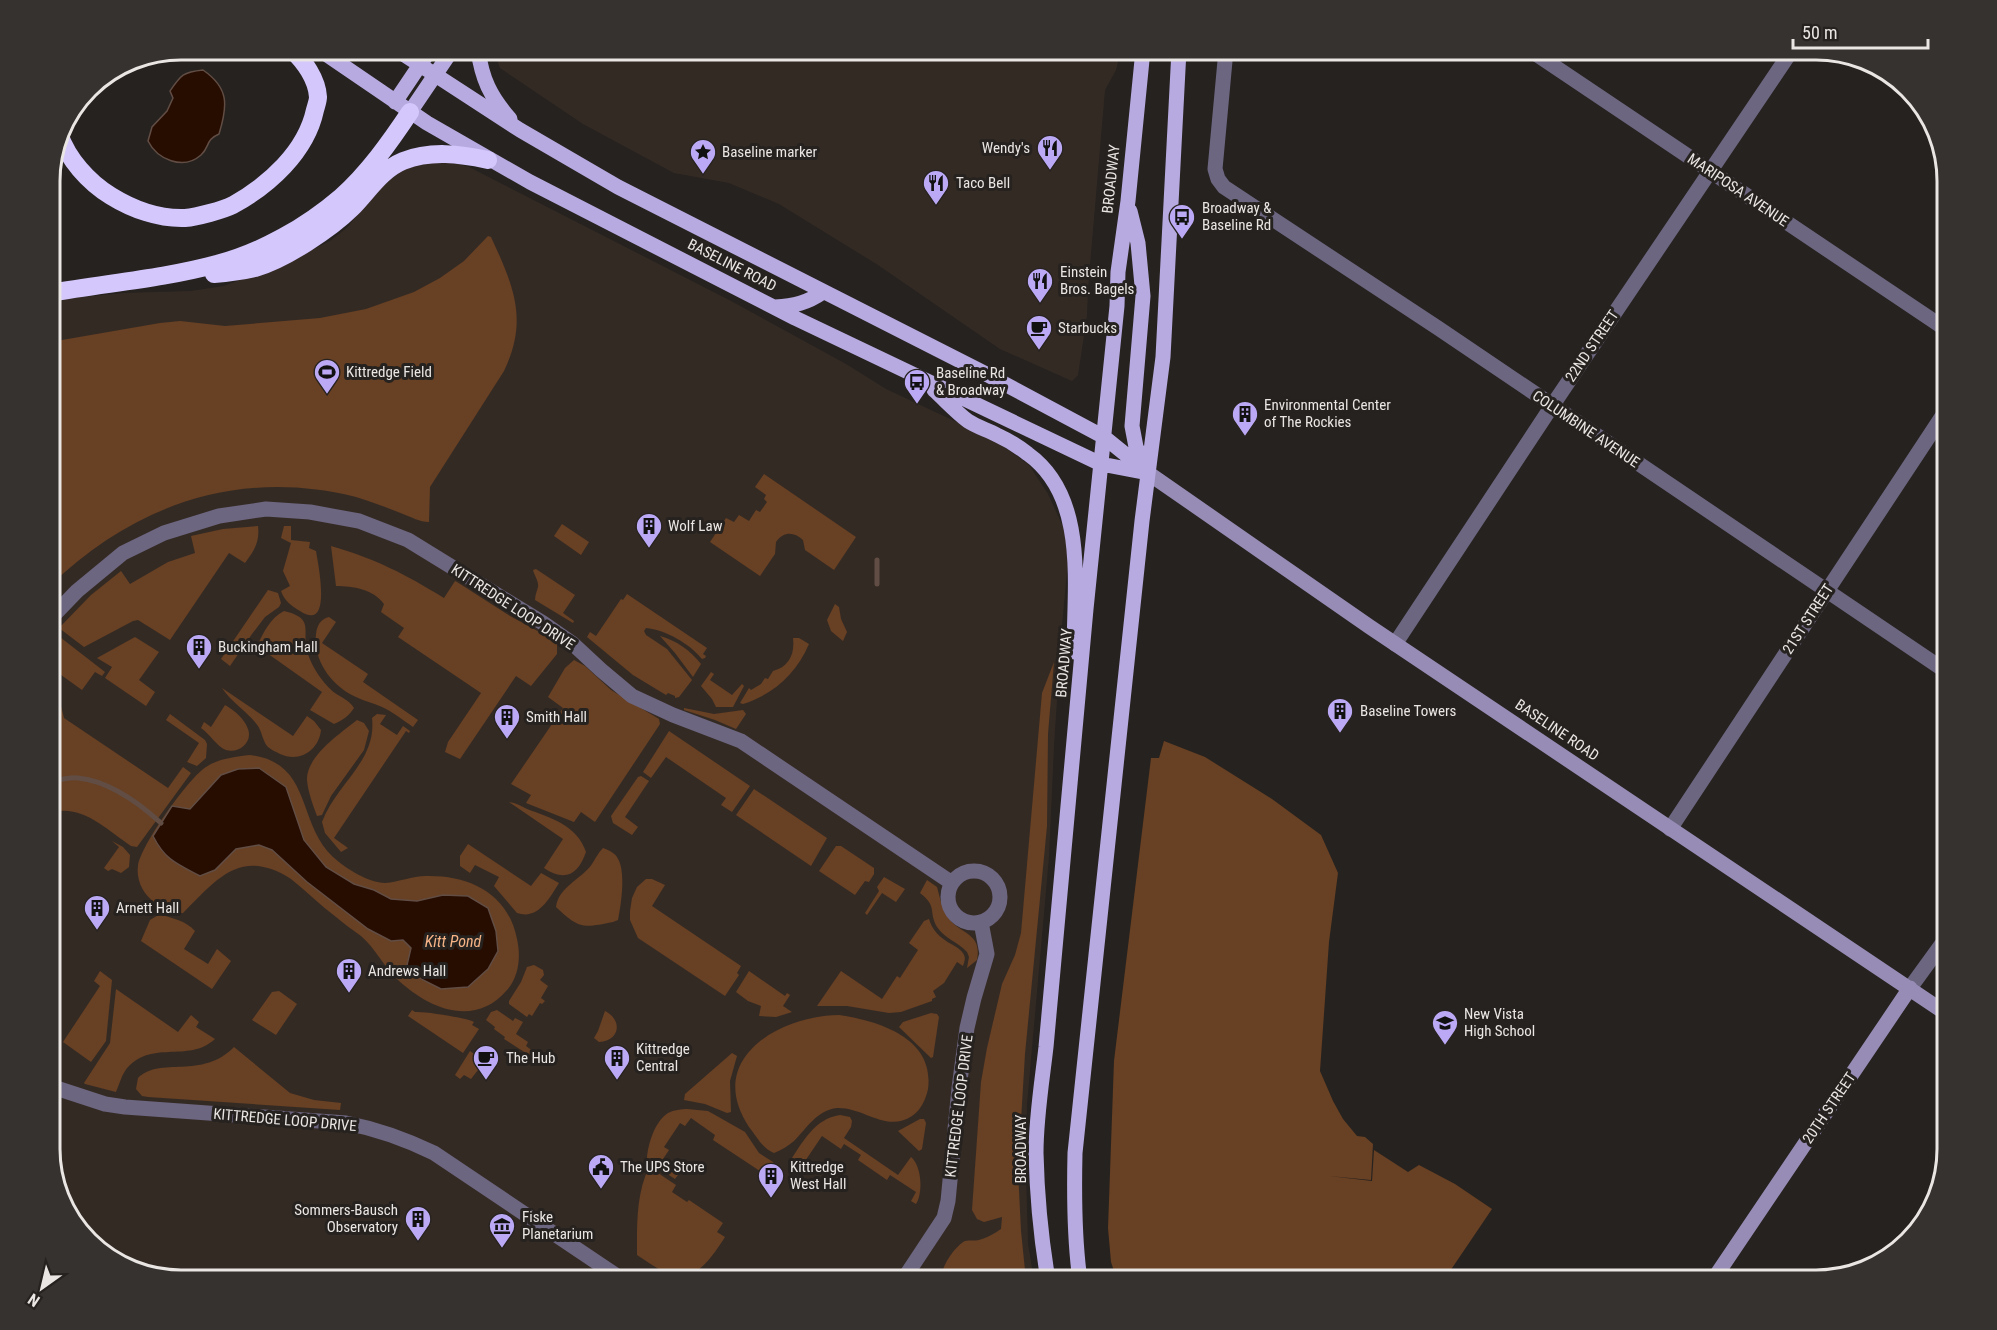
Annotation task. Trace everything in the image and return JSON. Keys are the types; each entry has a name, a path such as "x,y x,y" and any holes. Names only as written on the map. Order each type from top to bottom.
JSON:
{"highway":[{"path":"65,148 80,170 103,191 130,207 160,215 185,218 231,206 267,182 288,161 313,121 318,97 312,76 302,60"},
{"path":"60,291 209,266 251,253 310,219 341,196 389,142 410,112"},
{"path":"158,275 218,273 247,269 268,262 293,250 352,209 381,176 402,161 432,154 458,153 488,160"}],"main road":[{"name":"BASELINE ROAD","path":"334,60 410,112 488,160 775,307 1101,464 1149,473"},
{"name":"BASELINE ROAD","path":"412,60 520,130 634,196 988,375 1104,437 1149,473"},
{"path":"395,102 423,60"},
{"path":"410,112 445,60"},
{"path":"480,60 488,90 520,130"},
{"name":"BROADWAY","path":"1046,1270 1041,1234 1036,1152 1038,1120 1117,306 1118,272 1128,201 1142,60"},
{"path":"1078,1270 1074,1214 1075,1153 1163,357 1178,60"},
{"path":"1128,201 1138,243 1143,296 1132,426 1136,447 1149,473"},
{"path":"775,307 808,302 823,292"},
{"path":"921,378 969,421 1000,436 1039,463 1052,478 1064,500 1072,531 1074,559 1072,772"}],"street":[{"name":"COLUMBINE AVENUE","path":"1225,60 1215,169 1224,187 1937,665"},
{"name":"MARIPOSA AVENUE","path":"1545,60 1937,323"},
{"name":"22ND STREET","path":"1395,644 1785,60"},
{"name":"21ST STREET","path":"1670,828 1937,424"},
{"name":"BASELINE ROAD","path":"1149,473 1395,644 1937,1007"},
{"name":"KITTREDGE LOOP DRIVE","path":"60,609 77,591 123,553 164,533 219,516 266,509 310,512 359,521 408,540 543,623 573,644 632,696 741,741 952,883"},
{"path":"975,871 987,875 999,889 999,903 993,915 981,922 966,922 953,913 948,898 952,883 962,874 975,871"},
{"name":"KITTREDGE LOOP DRIVE","path":"910,1270 944,1218 948,1201 967,1028 987,954 981,922"},
{"name":"20TH STREET","path":"1720,1270 1937,951"},
{"name":"KITTREDGE LOOP DRIVE","path":"60,1089 105,1104 125,1107 346,1123 383,1131 434,1153 607,1270"}],"shaded area":[{"path":"497,60 1118,60 1116,70 1105,90 1087,315 1078,375 1072,381 1000,349 878,265 779,204 729,183 674,173 583,124 500,68"},
{"path":"448,161 469,167 731,301 846,364 886,389 993,439 1029,465 1048,494 1065,531 1068,561 1054,745 1049,857 1027,1104 1028,1244 1032,1270 165,1269 135,1261 114,1250 90,1229 72,1203 62,1173 60,1157 60,299 124,293 191,291 224,286 294,259 330,241 348,227 378,185 404,165"},
{"path":"488,236 491,237 506,271 515,302 516,335 504,371 430,487 429,522 356,497 313,489 271,487 230,491 191,500 153,514 117,533 83,557 60,577 60,341 160,323 180,321 225,326 320,318 366,309 414,292 440,278 464,261"},
{"path":"764,474 856,537 834,570 805,550 803,540 793,534 786,534 776,542 775,554 760,576 710,542 726,518 734,522 739,515 749,521 756,510 760,512 767,502 764,499 766,495 755,487"},
{"path":"562,524 589,542 581,555 554,536"},
{"path":"258,526 256,546 245,563 229,553 170,640 138,620 84,647 60,629 91,595 121,571 130,584 168,562 195,553 191,536 223,529"},
{"path":"284,526 291,526 291,540 310,542 309,548 316,551 321,581 320,605 317,613 310,615 300,611 291,605 281,591 290,586 283,571 291,543 281,538"},
{"path":"331,546 390,568 444,598 455,581 510,616 554,640 557,643 557,654 531,686 516,676 460,759 445,752 448,742 481,693 398,637 404,628 381,612 384,604 374,595 356,588 336,586"},
{"path":"536,569 575,595 563,613 574,621 573,623 535,600 538,585 533,570"},
{"path":"268,590 278,593 281,603 279,607 265,617 230,666 221,659"},
{"path":"627,594 707,648 703,654 706,656 702,659 691,648 669,635 654,629 646,628 644,631 646,635 667,649 692,680 679,697 675,698 668,693 666,695 633,675 587,637 590,632 596,636 621,599 623,600"},
{"path":"835,604 839,607 847,632 843,641 831,631 827,620"},
{"path":"284,611 294,614 304,622 306,646 315,670 331,690 348,701 354,708 346,718 334,724 310,710 322,692 257,646 271,621"},
{"path":"329,617 336,622 322,643 368,674 363,682 418,720 413,727 386,709 347,692 326,672 318,654 316,634 319,623"},
{"path":"660,636 683,647 701,664 693,677 675,653"},
{"path":"60,637 105,672 102,676 95,672 82,690 60,674"},
{"path":"135,637 159,652 139,680 155,692 146,706 105,678 112,667 97,658"},
{"path":"793,638 799,638 809,644 791,674 765,695 743,704 740,703 749,688 751,690 761,684 773,671 787,663 792,654"},
{"path":"574,660 585,666 611,690 659,719 660,724 595,822 581,812 574,822 526,803 531,795 511,784 563,708 548,697 565,668"},
{"path":"1054,662 1048,734 1047,826 1025,1054 1018,1170 1025,1270 943,1270 952,1253 965,1241 982,1239 1001,1229 1002,1217 984,1222 977,1219 972,1210 981,1082 1002,984 1015,955 1021,933 1042,693"},
{"path":"711,672 714,674 710,680 732,695 742,684 744,686 733,707 716,707 701,686"},
{"path":"222,688 293,736 307,716 321,730 317,743 307,753 295,757 280,754 271,749 266,745 254,721"},
{"path":"60,702 64,718 168,788 183,767 191,773 137,847 131,846 93,819 61,811"},
{"path":"225,705 239,715 248,729 247,742 240,749 231,751 222,748 201,728 204,722 211,727"},
{"path":"684,708 714,714 743,710 746,714 736,729 684,710"},
{"path":"170,714 205,740 206,758 197,766 187,762 199,743 166,720"},
{"path":"377,714 386,715 380,724 397,735 403,726 410,731 409,733 406,731 334,838 348,848 341,852 325,833 322,822 328,808 362,760 372,733 372,718"},
{"path":"357,720 364,723 369,731 364,750 331,796 322,815 317,816 308,789 308,771 318,754"},
{"path":"669,731 750,786 732,812 721,805 726,798 666,757 651,778 643,772"},
{"path":"1164,741 1205,757 1272,799 1321,835 1338,873 1329,942 1320,1071 1343,1119 1357,1136 1365,1137 1373,1144 1371,1180 1329,1176 1372,1181 1374,1150 1408,1172 1419,1165 1455,1184 1492,1209 1451,1270 1114,1270 1108,1228 1114,1061 1151,758 1159,758"},
{"path":"250,755 270,760 284,769 301,796 321,843 333,857 351,870 365,878 385,883 421,876 457,879 471,883 496,899 512,923 518,946 519,959 516,973 507,990 494,1002 480,1009 451,1010 436,1005 408,989 361,936 291,879 258,866 231,871 207,889 183,913 167,910 150,899 139,881 138,866 147,844 165,815 194,777 207,766 224,759"},
{"path":"641,776 649,781 625,817 638,827 632,835 613,823 611,816"},
{"path":"754,789 827,838 811,866 736,815"},
{"path":"509,802 554,819 576,835 586,852 575,871 558,875 544,868 563,839"},
{"path":"112,841 123,847 130,855 129,867 121,873 104,868 119,847"},
{"path":"468,844 531,886 541,873 559,883 537,911 531,914 517,913 494,886 499,877 475,865 470,873 460,866 460,856"},
{"path":"836,846 841,846 874,868 874,874 869,882 865,881 855,895 819,871"},
{"path":"603,848 616,855 622,872 618,920 588,926 582,925 570,919 556,907 561,894 587,870"},
{"path":"884,877 905,889 896,902 882,893 867,915 865,913 879,891 877,887"},
{"path":"646,879 652,879 665,885 652,906 741,966 737,973 739,975 725,996 638,938 630,920 630,911 637,887"},
{"path":"927,880 937,887 949,919 970,935 977,944 977,960 967,968 969,957 967,952 940,931 934,922 929,902 920,893"},
{"path":"160,914 183,922 195,931 184,949 208,964 217,949 231,961 212,989 141,941 150,920"},
{"path":"929,919 937,933 962,951 965,958 963,966 957,962 944,983 933,991 936,997 932,1001 901,1012 889,1013 847,1006 817,1006 841,971 882,999 897,976 900,978 918,950 909,943 924,921"},
{"path":"534,965 543,970 544,975 540,980 548,986 541,998 545,1001 540,1003 532,1016 529,1014 527,1017 509,1004 509,1001 527,967"},
{"path":"100,971 112,980 106,1041 91,1062 63,1042 100,986 94,981"},
{"path":"749,971 785,996 787,993 790,995 783,1006 792,1012 776,1017 759,1016 761,1006 748,1001 736,992"},
{"path":"116,989 178,1032 191,1015 199,1022 196,1027 215,1039 193,1050 157,1053 135,1061 125,1071 116,1092 85,1084 110,1043"},
{"path":"279,991 297,1004 276,1035 252,1020 272,992"},
{"path":"412,1010 470,1020 474,1022 472,1025 479,1029 463,1053 408,1016"},
{"path":"497,1010 513,1021 515,1018 523,1022 516,1034 528,1042 526,1046 538,1055 535,1059 504,1039 505,1037 486,1020 491,1012"},
{"path":"605,1011 615,1020 617,1030 611,1038 599,1042 594,1038"},
{"path":"931,1013 939,1017 931,1058 899,1027 903,1022"},
{"path":"839,1015 887,1028 901,1035 913,1045 923,1057 928,1071 928,1089 924,1100 912,1116 893,1122 847,1109 830,1109 813,1120 792,1143 774,1153 763,1145 749,1127 737,1103 736,1081 742,1062 755,1046 772,1033 793,1023 816,1017"},
{"path":"234,1047 290,1093 314,1100 341,1103 340,1110 148,1097 142,1096 136,1089 138,1078 147,1072 209,1063 222,1057"},
{"path":"470,1051 485,1061 471,1079 464,1075 460,1079 455,1075"},
{"path":"732,1053 737,1056 730,1081 731,1112 727,1113 705,1104 684,1100 685,1094"},
{"path":"687,1109 708,1111 745,1132 759,1153 773,1162 776,1168 769,1177 713,1140 715,1135 691,1118 685,1126 680,1123 664,1147 669,1150 663,1159 681,1171 675,1179 655,1166 647,1158 659,1121 668,1113"},
{"path":"840,1115 850,1117 852,1121 844,1138 898,1175 911,1157 915,1161 920,1180 920,1193 916,1204 911,1201 916,1192 890,1175 887,1180 858,1160 861,1155 844,1144 841,1149 822,1136 801,1167 805,1170 802,1174 790,1165 790,1161 800,1146 816,1126 831,1117"},
{"path":"924,1119 926,1123 922,1149 919,1151 898,1131"},
{"path":"649,1167 676,1185 672,1192 687,1202 689,1200 723,1223 717,1232 725,1237 708,1261 698,1270 660,1270 637,1255 639,1199"}],"water":[{"path":"203,70 218,84 224,98 224,114 219,134 194,160 171,161 158,153 148,141 152,127 167,111 173,98 170,91 180,78 187,73"},
{"name":"Kitt Pond","path":"259,768 286,787 304,840 326,867 354,884 374,890 391,899 417,901 443,895 468,896 488,908 496,931 498,951 488,969 468,987 441,989 421,979 407,965 411,948 403,940 391,941 368,929 307,882 272,850 259,845 236,849 215,870 200,876 178,864 162,851 153,836 172,806 190,809 221,775 238,769"}],"waterway":[{"path":"877,560 877,584"},
{"path":"60,780 75,778 101,783 133,801 161,823"}],"place":[{"name":"Wendy's","path":"1050,171"},
{"name":"Baseline marker","path":"703,175"},
{"name":"Taco Bell","path":"936,206"},
{"name":"Broadway & Baseline Rd","path":"1182,240"},
{"name":"Einstein Bros. Bagels","path":"1040,304"},
{"name":"Starbucks","path":"1039,351"},
{"name":"Kittredge Field","path":"327,395"},
{"name":"Baseline Rd & Broadway","path":"917,405"},
{"name":"Environmental Center of The Rockies","path":"1245,437"},
{"name":"Wolf Law","path":"649,549"},
{"name":"Buckingham Hall","path":"199,670"},
{"name":"Baseline Towers","path":"1340,734"},
{"name":"Smith Hall","path":"507,740"},
{"name":"Arnett Hall","path":"97,931"},
{"name":"Andrews Hall","path":"349,994"},
{"name":"New Vista High School","path":"1445,1046"},
{"name":"The Hub","path":"486,1081"},
{"name":"Kittredge Central","path":"617,1081"},
{"name":"The UPS Store","path":"601,1190"},
{"name":"Kittredge West Hall","path":"771,1199"},
{"name":"Sommers-Bausch Observatory","path":"418,1242"},
{"name":"Fiske Planetarium","path":"502,1249"}]}
